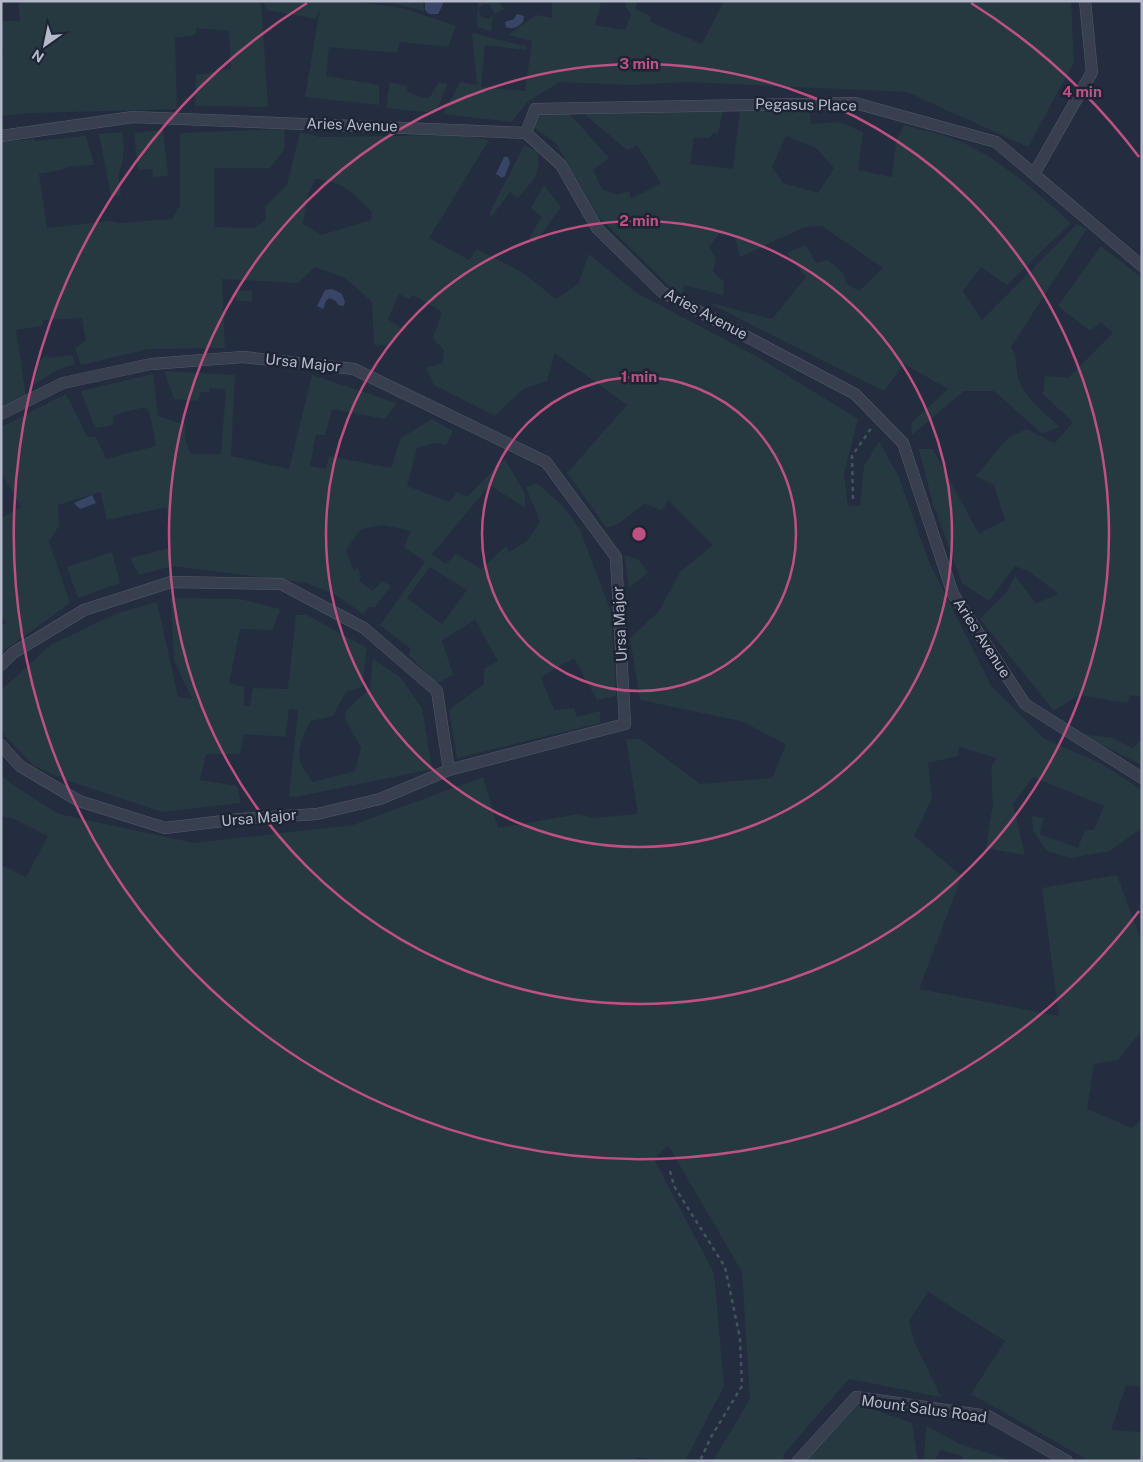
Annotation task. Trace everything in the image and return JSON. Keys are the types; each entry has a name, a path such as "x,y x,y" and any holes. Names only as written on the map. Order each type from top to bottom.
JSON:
{"street":[{"path":"1034,174 1092,72 1085,1"},
{"name":"Pegasus Place","path":"526,132 535,109 854,103 996,142 1142,266"},
{"name":"Aries Avenue","path":"1,136 133,117 526,132 561,166 597,228 662,292 855,394 903,443 953,594 1025,704 1142,778"},
{"name":"Ursa Major","path":"1,414 63,383 151,364 243,357 354,369 546,462 616,557 625,724 449,770 380,799 317,814 240,819 165,828 79,801 20,766 1,745"},
{"path":"1,665 13,653 84,610 171,582 281,584 364,628 437,691 449,770"},
{"name":"Mount Salus Road","path":"798,1461 856,1398 988,1416 1067,1461"}],"path":[{"path":"853,499 852,456 878,418"},
{"path":"670,1171 674,1186 725,1268 740,1338 742,1386 711,1437 700,1461"}],"shaded area":[{"path":"18,1 261,1 268,107 195,106 196,75 231,69 229,31 197,28 195,35 175,38 177,109 33,113 1,116 1,57 4,50 1,48 1,21 20,21"},
{"path":"262,1 351,1 403,8 456,26 448,47 400,42 397,53 329,47 326,76 379,85 379,105 305,97 320,8 316,19 267,10"},
{"path":"363,1 423,1 424,11 396,4"},
{"path":"478,1 498,1 504,9 495,14 489,4 484,4 479,8 479,13 482,17 489,19 493,16 491,31 477,27"},
{"path":"552,1 597,1 601,4 595,25 625,30 631,14 625,7 627,1 638,1 635,9 651,16 650,22 702,44 724,1 1071,1 1074,62 1028,147 907,92 688,82 630,85 560,82 527,102 512,122 443,114 460,82 477,85 472,33 526,46 527,50 485,45 481,87 525,91 532,41 508,35 536,15 552,18"},
{"path":"390,82 407,86 406,91 423,98 429,98 439,82 448,84 435,113 386,108"},
{"path":"779,108 810,110 811,124 839,122 863,132 858,170 892,177 896,141 904,125 943,135 966,144 999,163 1043,198 1071,223 1007,285 981,267 963,291 982,320 1077,224 1087,229 1011,347 1015,355 1018,377 1022,388 1037,406 1060,427 1042,434 994,391 964,391 912,435 911,423 948,389 904,364 884,391 707,302 772,319 806,277 787,253 806,245 816,263 828,260 843,273 847,284 859,291 883,268 822,226 805,227 740,257 735,237 719,234 709,247 716,258 713,271 724,282 723,295 684,285 682,294 668,285 597,215 556,143 532,126 540,114 568,112 609,158 593,170 602,189 616,195 629,191 631,199 661,183 637,145 627,150 583,113 689,112 723,109 718,134 713,133 709,138 694,138 690,164 733,169 740,109","holes":["786,136 816,148 834,168 818,193 783,183 772,167"]},
{"path":"285,129 284,150 270,168 214,168 214,227 254,228 266,220 265,207 287,185 300,132 320,137 463,135 489,140 429,238 469,260 477,249 523,273 556,299 578,284 589,254 635,292 758,357 858,419 844,474 848,506 860,506 864,466 879,441 899,477 929,562 992,687 1043,738 1100,763 1142,790 1142,828 1110,851 1070,858 1047,851 1033,831 1032,816 1044,818 1040,834 1078,848 1085,830 1094,830 1104,806 1033,777 1013,804 1025,855 986,848 993,803 991,767 997,758 959,747 958,756 928,763 932,799 914,836 962,876 919,989 1059,1016 1042,888 1117,875 1142,942 1142,1030 1118,1060 1094,1064 1087,1109 1132,1128 1142,1119 1142,1387 1126,1385 1111,1430 1142,1432 1142,1461 1086,1459 971,1394 1005,1341 928,1292 909,1321 914,1341 941,1397 849,1379 784,1454 783,1461 713,1461 750,1399 742,1272 668,1145 654,1159 714,1273 724,1386 685,1461 664,1461 639,1457 632,1461 1,1461 1,865 26,877 48,836 14,819 1,816 1,775 13,785 59,814 194,843 353,825 483,777 498,828 579,814 594,818 638,814 626,739 640,739 700,784 772,778 786,744 741,721 640,700 630,638 659,611 680,572 713,545 668,500 662,511 645,503 620,523 607,528 567,473 627,405 555,353 547,381 523,389 495,416 434,385 426,368 442,363 444,350 433,338 442,312 413,295 409,299 399,294 388,319 401,328 389,346 374,345 372,302 345,278 315,267 298,283 222,279 225,348 149,349 81,365 75,348 86,340 82,318 43,320 42,326 16,330 26,396 1,408 1,142 86,136 94,165 67,167 39,174 47,228 110,221 118,223 172,219 180,206 180,133","holes":["315,179 340,185 353,194 372,212 371,220 321,235 303,224 308,194"]},
{"path":"163,130 168,176 153,177 152,169 138,170 134,133"},
{"path":"122,132 124,146 122,164 118,176 121,195 111,196 99,134"},
{"path":"524,145 537,151 539,165 535,177 518,198 510,192 492,216 489,214"},
{"path":"544,185 561,207 535,243 529,238 542,217 531,208"},
{"path":"1101,246 1142,278 1142,697 1130,695 1127,703 1079,695 1054,711 980,619 1007,592 1015,576 1036,603 1059,594 1028,571 1015,566 989,601 962,583 933,504 919,449 933,449 979,534 1005,520 994,485 976,476 1008,438 1026,429 1055,443 1073,422 1043,394 1045,376 1068,378 1113,333 1101,322 1090,331 1058,306"},
{"path":"236,290 252,291 252,301 236,301"},
{"path":"47,355 47,358 72,355 75,364 55,371 34,385 38,364"},
{"path":"164,371 235,375 231,456 289,469 312,375 397,403 385,419 332,409 325,435 316,435 310,466 326,469 329,456 391,468 401,438 432,419 453,431 446,445 435,443 417,448 407,486 449,502 457,492 467,497 505,459 525,494 525,508 490,485 432,554 446,564 456,554 481,569 506,546 509,552 527,541 540,522 526,487 537,483 564,507 580,530 611,612 616,696 597,700 574,658 541,677 554,710 574,708 577,717 600,711 600,723 457,758 449,710 484,684 484,669 498,661 475,620 442,640 453,675 436,684 409,655 411,649 380,625 425,562 404,547 411,531 383,525 361,529 346,550 354,571 357,567 361,576 359,581 373,591 382,581 391,586 375,607 369,607 363,614 336,595 307,583 172,566 139,575 130,558 170,548 167,507 107,520 100,492 58,505 59,526 49,541 70,603 1,653 1,626 6,623 1,615 1,518 21,507 1,472 1,427 66,394 87,437 96,437 106,459 156,446 150,414 145,407 114,415 113,425 95,428 81,391 153,374 158,416 185,425 185,440 191,454 221,454 226,389 210,388 209,392 201,392 198,401 174,399","holes":["430,567 467,590 442,624 407,598"]},
{"path":"112,552 120,583 78,598 67,567"},
{"path":"624,555 638,559 648,573 629,588"},
{"path":"171,598 240,599 280,609 273,630 240,629 229,683 244,687 244,706 250,706 253,688 288,689 296,615 307,615 367,648 362,687 346,692 333,716 311,721 300,745 299,752 302,766 313,782 355,771 361,748 345,719 346,710 370,689 373,659 400,677 422,708 432,769 296,797 289,796 298,710 289,709 285,737 244,734 240,754 206,754 200,780 237,786 241,803 162,812 66,780 34,766 1,732 1,690 52,644 118,613 157,602 178,697 192,699 174,660"},
{"path":"1080,734 1113,738 1132,748 1142,740 1142,765"},
{"path":"856,1403 912,1423 918,1461 804,1461"},
{"path":"926,1426 960,1444 1012,1461 961,1461 963,1456 940,1450 935,1461 924,1461"}],"water":[{"path":"425,1 442,1 443,4 438,14 429,14 425,10"},
{"path":"517,14 524,16 523,22 515,28 506,27 505,22 514,19"},
{"path":"504,157 508,157 510,163 505,176 502,178 496,174"},
{"path":"332,289 341,293 345,301 344,306 338,305 336,301 329,298 323,309 317,306 325,290"},
{"path":"92,495 96,503 80,509 74,503"}]}
